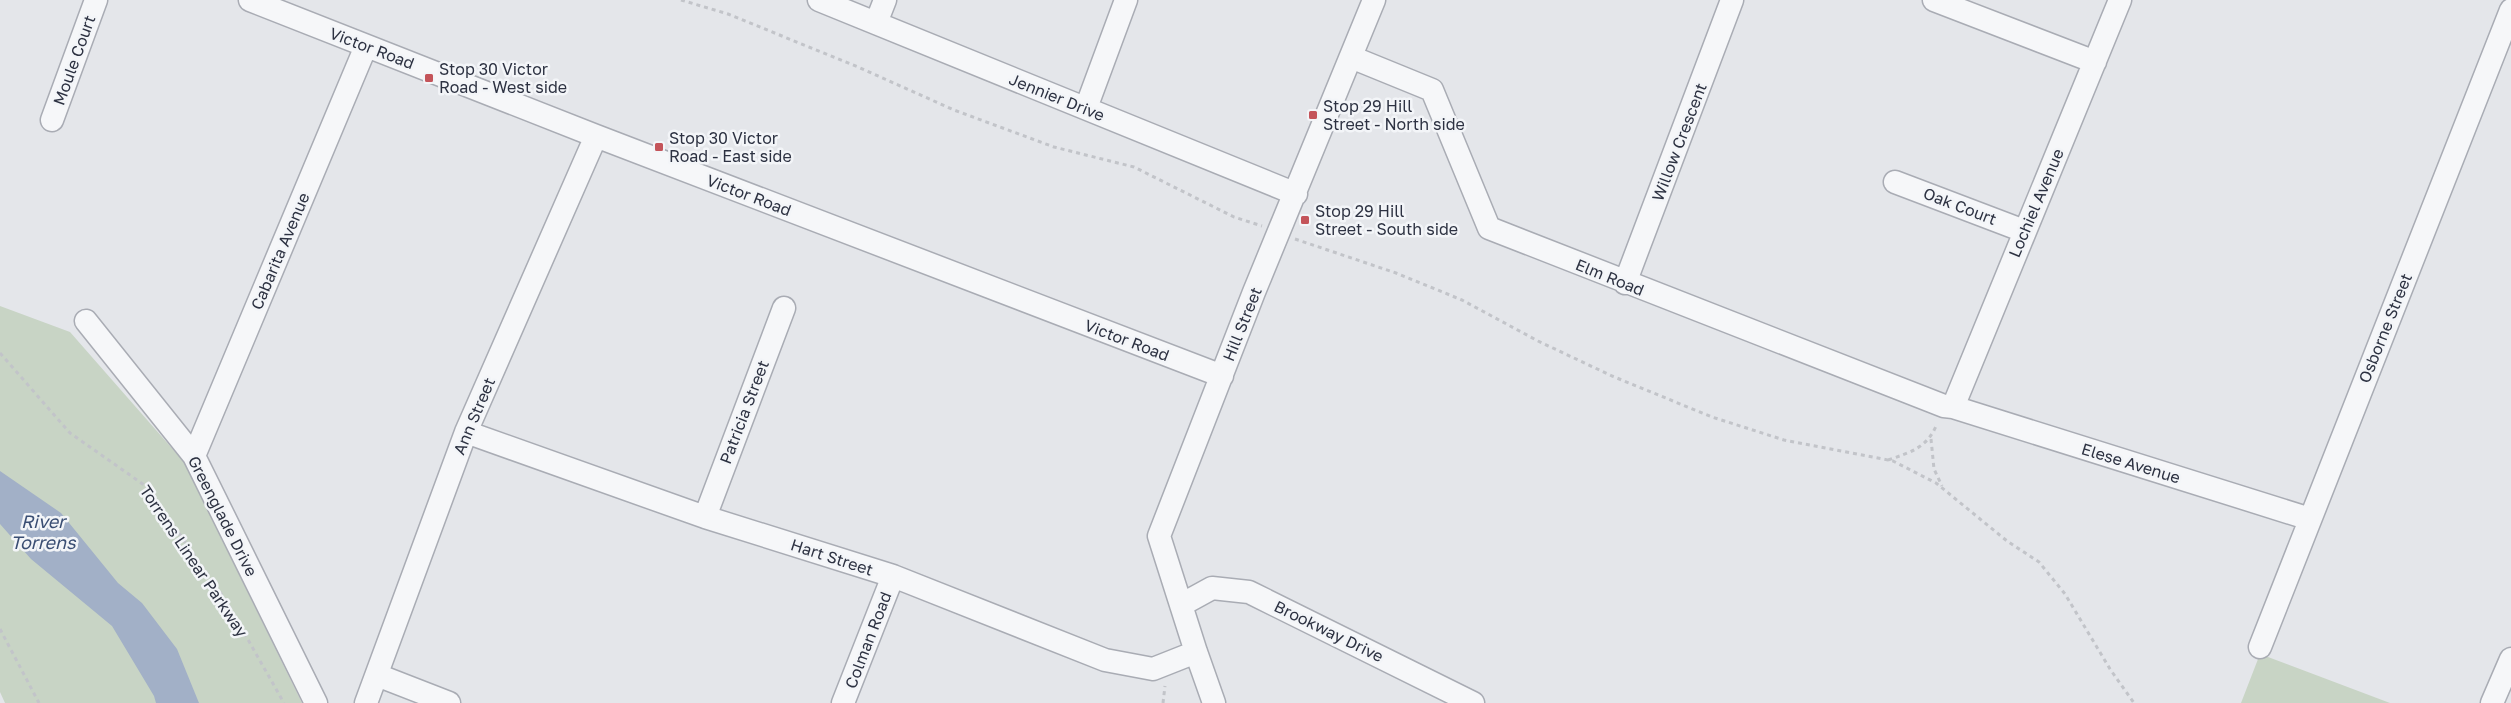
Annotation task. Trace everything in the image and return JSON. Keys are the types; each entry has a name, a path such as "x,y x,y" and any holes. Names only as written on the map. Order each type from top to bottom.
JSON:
{"street":[{"name":"Moule Court","path":"52,120 96,0"},
{"name":"Victor Road","path":"250,0 596,136 1222,376"},
{"name":"Jennier Drive","path":"819,0 1296,194"},
{"path":"876,23 885,0"},
{"path":"1086,108 1126,0"},
{"name":"Hill Street","path":"1214,703 1159,536 1254,292 1296,194 1374,0"},
{"name":"Willow Crescent","path":"1625,283 1732,0"},
{"path":"1934,0 2095,62"},
{"name":"Lochiel Avenue","path":"1949,407 2120,0"},
{"name":"Osborne Street","path":"2260,647 2511,10"},
{"name":"Cabarita Avenue","path":"194,456 366,46"},
{"name":"Elm Road","path":"1351,57 1432,90 1489,228 1625,283 1949,407"},
{"name":"Ann Street","path":"366,703 466,432 596,136"},
{"name":"Oak Court","path":"1895,182 2024,231"},
{"name":"Patricia Street","path":"705,517 784,308"},
{"name":"Greenglade Drive","path":"86,321 194,456 316,703"},
{"name":"Elese Avenue","path":"1949,407 2310,519"},
{"name":"Hart Street","path":"466,432 705,517 893,576 1105,660 1154,669 1196,652"},
{"name":"Colman Road","path":"843,703 893,576"},
{"name":"Brookway Drive","path":"1181,605 1212,588 1250,592 1474,703"},
{"path":"2492,703 2511,659"},
{"path":"377,675 450,703"}],"path":[{"path":"681,0 728,14 858,67 954,110 1054,148 1134,167 1234,217 1280,232 1301,242 1396,273 1462,300 1538,341 1596,368 1712,417 1784,440 1887,460 1943,488 2007,540 2039,562 2065,594 2110,670 2134,703"},
{"name":"Torrens Linear Parkway","path":"0,353 70,433 147,487 226,602 284,703"},
{"path":"1887,460 1916,450 1931,439 1949,407"},
{"path":"1931,439 1934,469 1943,488"},
{"path":"0,629 39,703"}],"green space":[{"path":"0,306 70,332 184,462 302,703 5,703 0,692"},
{"path":"2260,654 2390,703 2241,703"}],"water":[{"name":"River Torrens","path":"0,471 61,513 118,583 142,603 177,649 199,703 156,703 154,696 112,626 31,559 0,524"}],"place":[{"name":"Stop 30 Victor Road - West side","path":"429,78"},
{"name":"Stop 29 Hill Street - North side","path":"1313,115"},
{"name":"Stop 30 Victor Road - East side","path":"659,147"},
{"name":"Stop 29 Hill Street - South side","path":"1305,220"}]}
